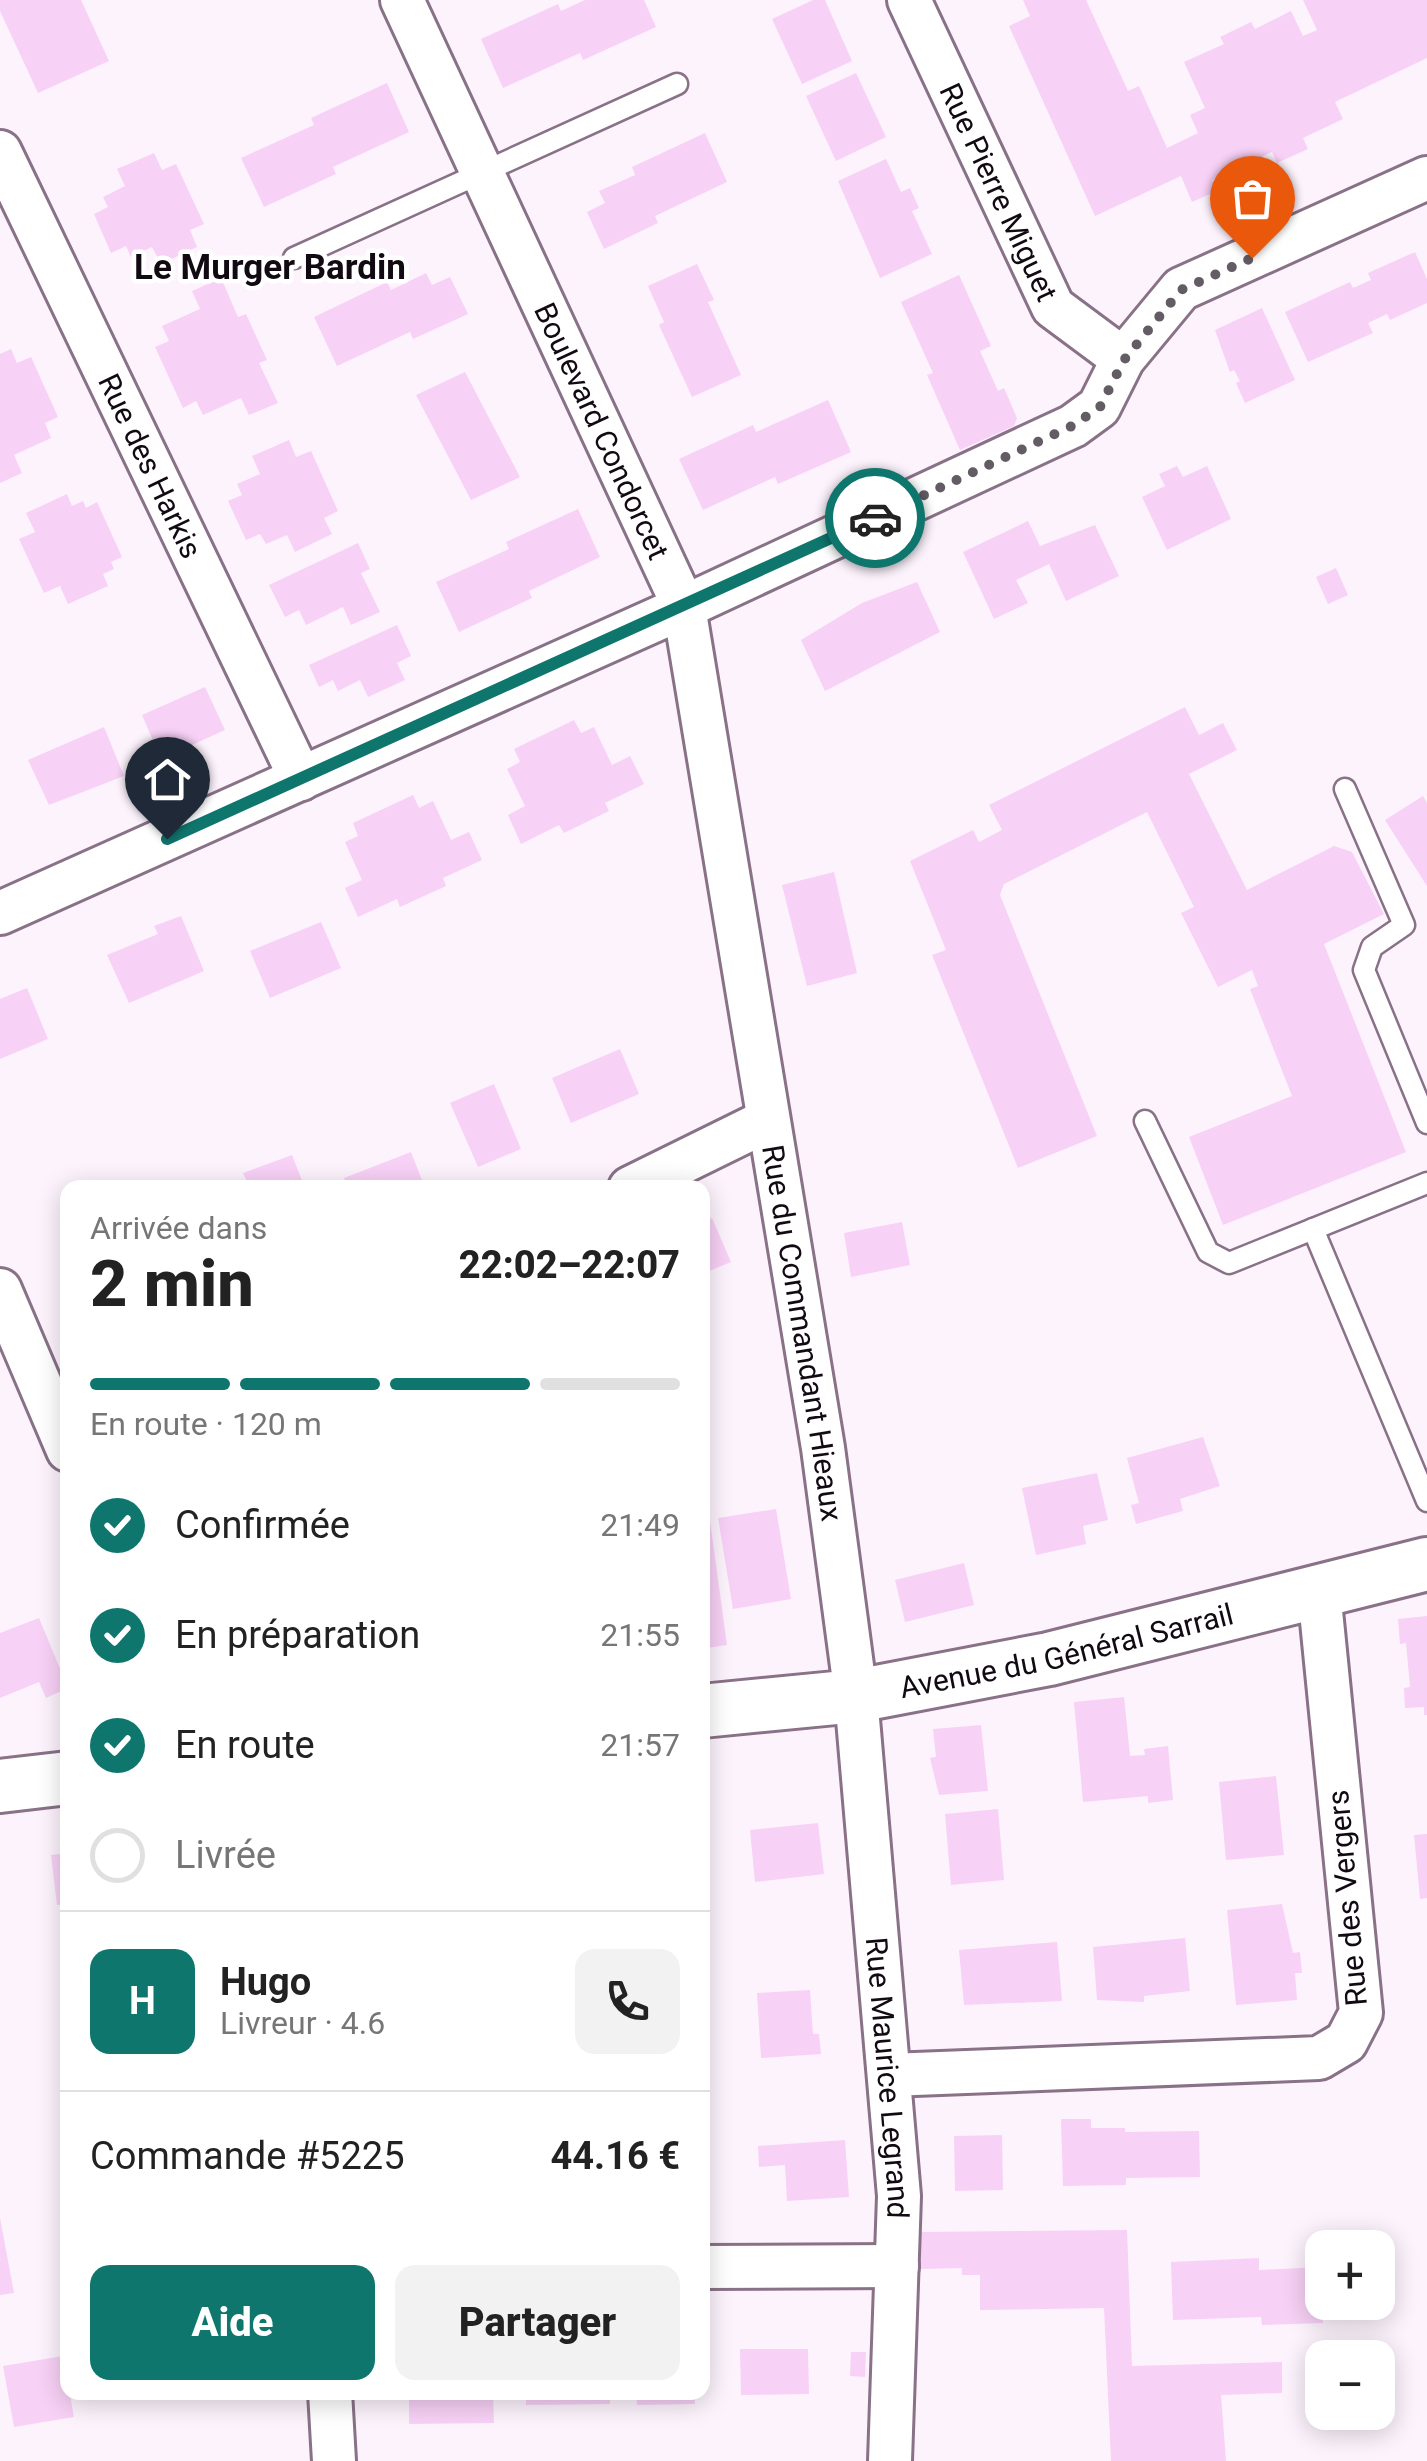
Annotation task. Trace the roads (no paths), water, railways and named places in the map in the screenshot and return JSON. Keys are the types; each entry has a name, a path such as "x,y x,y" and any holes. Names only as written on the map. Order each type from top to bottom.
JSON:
{"street":[{"name":"Boulevard Condorcet","path":"402,0 684,607 766,1122"},
{"name":"Rue Pierre Miguet","path":"910,0 1052,306 1124,360"},
{"name":"Rue des Harkis","path":"0,152 301,780"},
{"path":"0,913 684,607 1072,426 1100,407 1124,360 1181,290 1427,178"},
{"name":"Rue du Commandant Hieaux","path":"646,1180 766,1122 823,1448 856,1696"},
{"path":"0,1290 56,1391"},
{"name":"Avenue du Général Sarrail","path":"710,1711 856,1696 1049,1658 1427,1564"},
{"name":"Rue des Vergers","path":"889,2075 1319,2058 1346,2042 1361,2013 1319,1591"},
{"name":"Rue Maurice Legrand","path":"856,1696 898,2196 890,2461"},
{"path":"0,1786 60,1779"},
{"path":"710,2267 897,2266"},
{"path":"330,2400 334,2461"}],"lane":[{"path":"294,258 677,84"},
{"path":"1344,789 1404,925 1372,947 1364,970 1427,1123"},
{"path":"1145,1121 1208,1252 1229,1263 1427,1182"},
{"path":"1312,1229 1427,1500"}],"district":[{"name":"Le Murger Bardin","path":"270,267"}]}
